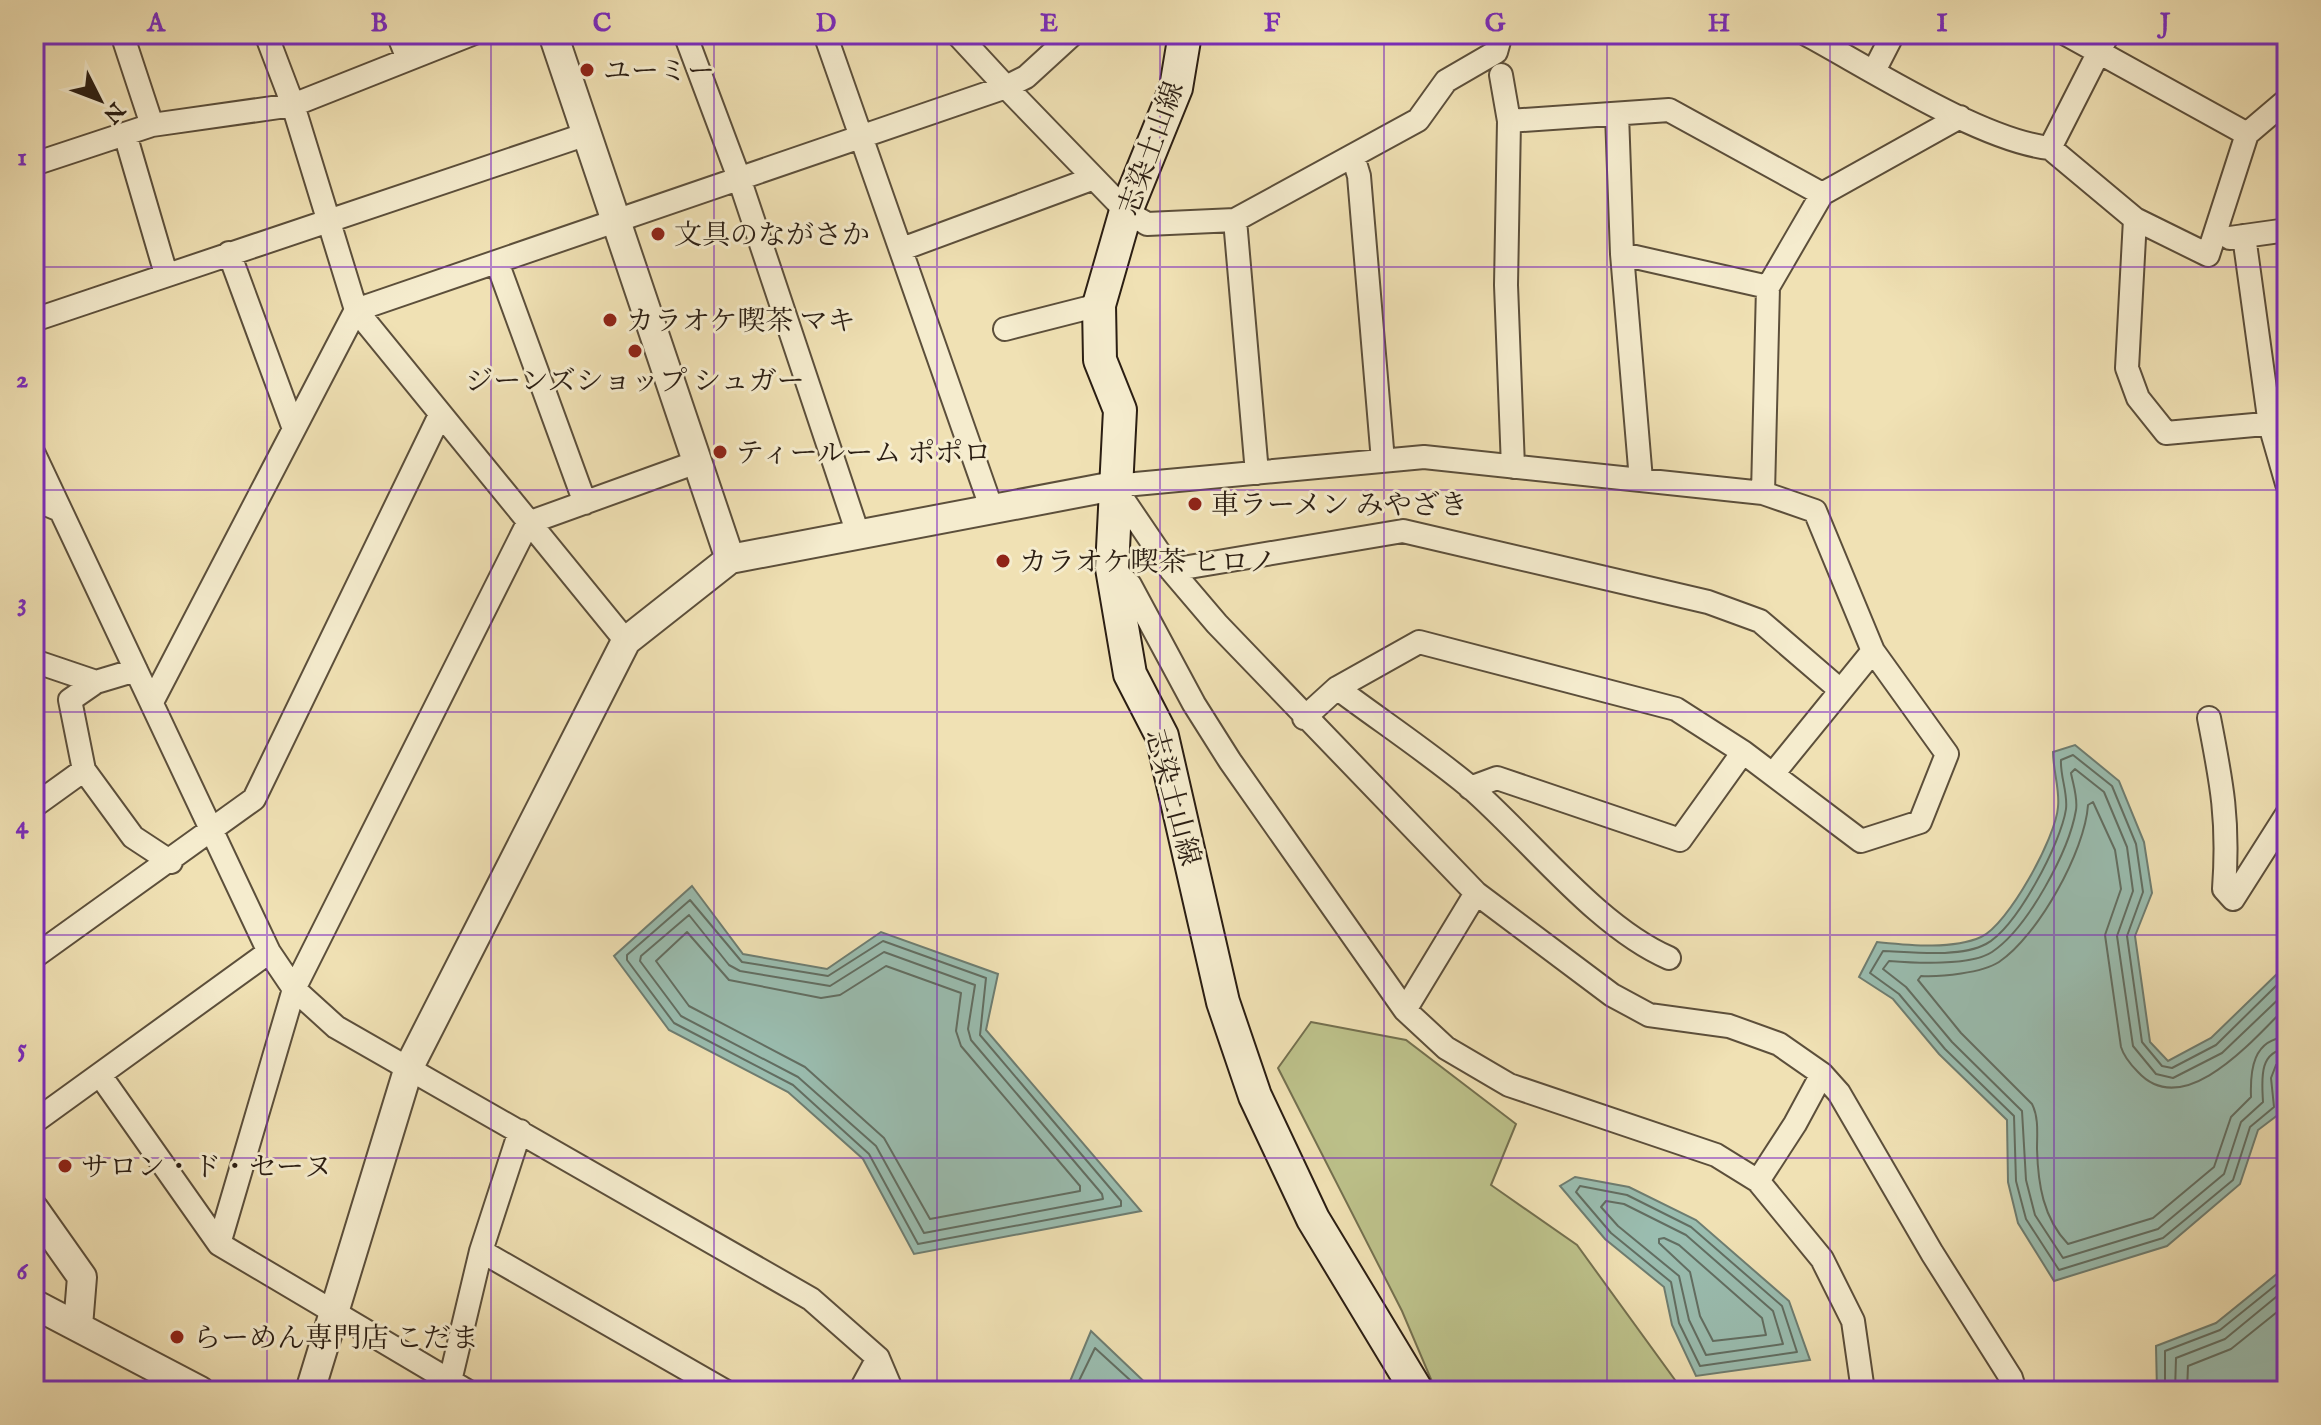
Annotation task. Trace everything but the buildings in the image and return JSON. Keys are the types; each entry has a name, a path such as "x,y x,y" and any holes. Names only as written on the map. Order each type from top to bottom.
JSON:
{"main road":[{"name":"志染土山線","path":"1185,34 1176,88 1126,211 1099,305 1100,360 1120,410 1112,568 1130,674 1162,736 1223,1002 1255,1096 1313,1219 1417,1391"}],"street":[{"path":"122,34 152,125"},
{"path":"266,34 293,105 356,310 626,641"},
{"path":"398,34 408,59"},
{"path":"36,156 152,125 293,105 472,34"},
{"path":"553,34 730,559"},
{"path":"685,34 739,178 858,534"},
{"path":"825,34 991,507"},
{"path":"957,34 1126,211 1147,224 1235,220 1418,120 1446,81 1496,52 1501,34"},
{"path":"152,702 356,310 1006,87 1026,77 1073,34"},
{"path":"1806,34 1960,117 2034,146 2050,148 2135,219 2208,255 2247,134 2287,100"},
{"path":"1874,71 1893,34"},
{"path":"2066,34 2104,43 2247,134"},
{"path":"2050,148 2104,43"},
{"path":"1501,75 1509,121 1506,285 1513,467"},
{"path":"1509,121 1669,110 1822,194"},
{"path":"1617,114 1622,254 1641,480"},
{"path":"1763,493 1768,287 1822,194 1960,117"},
{"path":"125,134 166,274"},
{"path":"34,320 587,134"},
{"path":"1353,156 1359,176 1383,461"},
{"path":"902,249 1094,178"},
{"path":"2135,219 2127,368 2138,398 2166,433 2279,424"},
{"path":"1235,220 1257,473"},
{"path":"2213,241 2287,230"},
{"path":"2244,236 2287,484"},
{"path":"229,253 294,429"},
{"path":"1622,254 1768,287"},
{"path":"497,262 585,503"},
{"path":"1005,329 1099,305"},
{"path":"34,957 171,862 254,799 440,415"},
{"path":"34,454 269,952 294,989 336,1027 811,1299 878,1358 892,1391"},
{"path":"310,1391 409,1067 626,641 730,559 1114,486 1424,457 1763,493 1815,511 1873,651 1947,754 1920,822 1861,841 1743,752 1676,709 1419,642 1337,688 1304,718"},
{"path":"219,1244 294,989 528,523 697,462"},
{"path":"1114,486 1171,570 1304,718 1476,893 1612,995 1649,1015 1729,1026 1779,1044 1822,1074 1839,1093 1932,1253 2011,1378 2015,1391"},
{"path":"34,499 60,510"},
{"path":"1171,570 1403,531 1708,602 1760,621 1839,689"},
{"path":"1112,568 1130,585 1194,704 1230,761 1405,1010 1446,1048 1509,1085 1716,1155 1758,1181 1822,1259 1853,1321 1863,1391"},
{"path":"1773,774 1839,689 1873,651"},
{"path":"34,661 96,682"},
{"path":"136,670 96,682 70,700 84,770 133,837 171,862"},
{"path":"1337,688 1470,788 1570,884 1646,948 1669,958"},
{"path":"2209,718 2226,798 2228,834 2224,889 2233,899 2287,814"},
{"path":"1470,788 1497,778 1680,840 1743,752"},
{"path":"34,806 84,770"},
{"path":"1405,1010 1476,893"},
{"path":"34,1122 269,952"},
{"path":"1758,1181 1795,1124 1822,1074"},
{"path":"100,1075 219,1244 458,1386 481,1251 520,1131"},
{"path":"34,1209 82,1277 78,1326"},
{"path":"481,1251 725,1391"},
{"path":"34,1304 200,1391"},
{"path":"860,1391 878,1358"}],"green space":[{"path":"1311,1022 1406,1040 1516,1124 1491,1185 1577,1245 1683,1391 1436,1391 1402,1311 1278,1068"}],"water":[{"path":"2075,745 2119,781 2144,842 2152,893 2135,936 2150,1042 2168,1061 2211,1038 2280,971 2287,974 2287,1059 2279,1078 2283,1111 2258,1130 2240,1184 2167,1246 2054,1281 2018,1223 2008,1182 2007,1120 1939,1054 1893,999 1859,977 1877,942 1930,946 1957,944 1981,937 1992,929 2029,879 2055,821 2058,800 2053,752"},
{"path":"692,886 743,954 827,969 881,932 998,974 986,1030 1141,1211 914,1254 863,1159 788,1092 669,1030 614,956"},
{"path":"1575,1177 1629,1187 1696,1220 1789,1301 1810,1360 1696,1376 1672,1325 1664,1287 1605,1239 1560,1186"},
{"path":"2284,1268 2287,1271 2287,1391 2157,1391 2156,1346 2216,1323"},
{"path":"1091,1331 1154,1391 1066,1391"}],"place":[{"name":"ユーミー","path":"587,70"},
{"name":"文具のながさか","path":"658,234"},
{"name":"カラオケ喫茶 マキ","path":"610,320"},
{"name":"ジーンズショップ シュガー","path":"635,351"},
{"name":"ティールーム ポポロ","path":"720,452"},
{"name":"車ラーメン みやざき","path":"1195,504"},
{"name":"カラオケ喫茶 ヒロノ","path":"1003,561"},
{"name":"サロン・ド・セーヌ","path":"65,1166"},
{"name":"らーめん専門店 こだま","path":"177,1337"}]}
